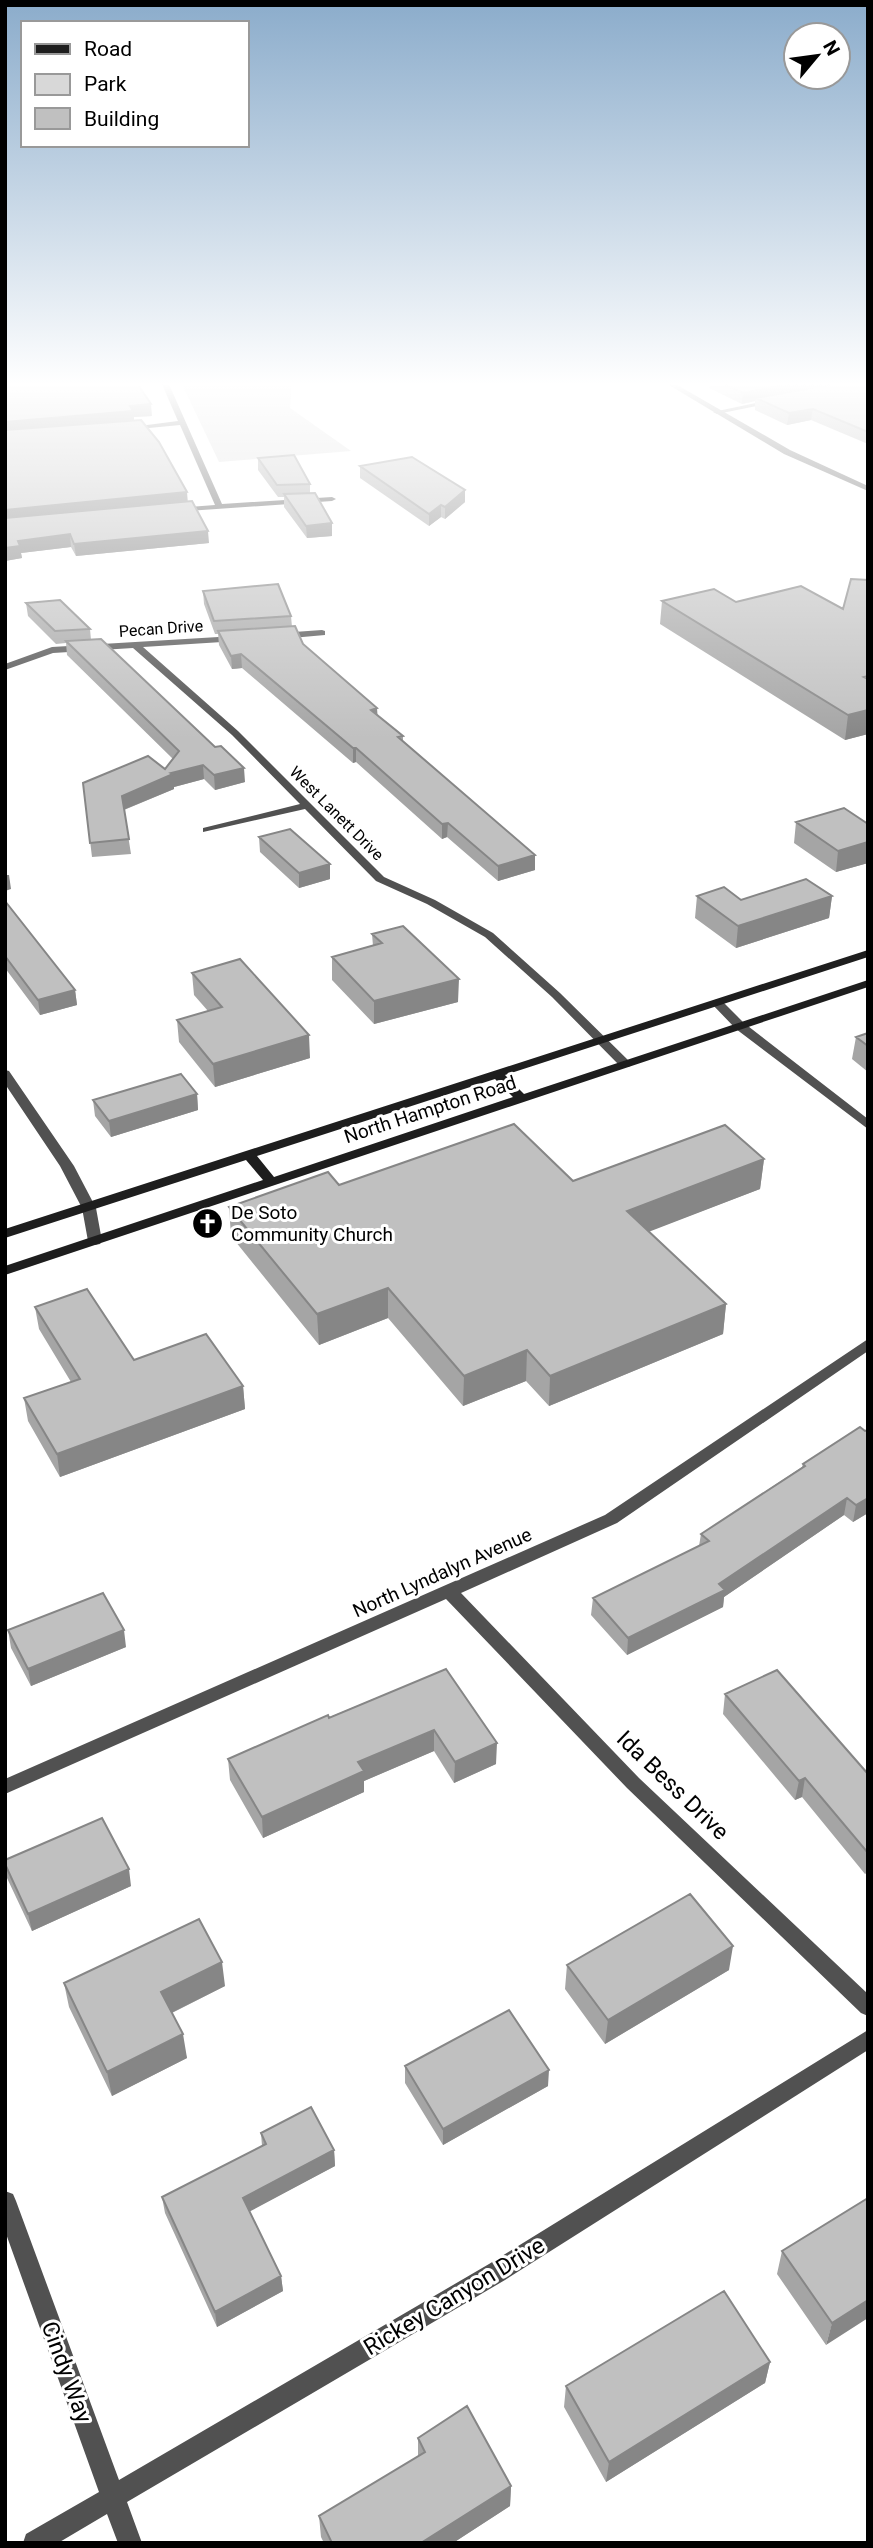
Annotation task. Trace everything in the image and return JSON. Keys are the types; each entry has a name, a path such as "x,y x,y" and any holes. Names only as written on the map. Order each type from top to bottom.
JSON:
{"main road":[{"name":"North Hampton Road","path":"5,1234 868,953"},
{"name":"North Hampton Road","path":"5,1271 868,983"},
{"path":"498,1074 522,1099"},
{"path":"250,1156 272,1182"}],"street":[{"path":"217,501 219,506"},
{"path":"165,511 301,501"},
{"path":"268,637 322,634"},
{"name":"Pecan Drive","path":"5,667 52,650 242,639"},
{"name":"West Lanett Drive","path":"135,645 235,733 380,879 431,902 489,936 625,1064"},
{"path":"207,830 308,805"},
{"path":"717,1003 740,1026 868,1125"},
{"path":"5,1074 67,1166 89,1208 95,1241"},
{"name":"North Lyndalyn Avenue","path":"5,1787 611,1519 868,1343"},
{"name":"Ida Bess Drive","path":"450,1592 633,1783 868,2007"},
{"name":"Rickey Canyon Drive","path":"35,2543 497,2272 868,2039"},
{"name":"Cindy Way","path":"5,2201 130,2543"}],"building":[{"path":"5,501 97,501 5,510"},
{"path":"192,501 208,531 74,544 70,534 18,541 20,546 5,548 5,518"},
{"path":"289,501 319,501 332,523 306,526"},
{"path":"410,501 452,501 445,507 441,505 429,514"},
{"path":"851,579 868,580 868,676 864,677 868,679 868,710 848,715 662,601 714,589 736,602 801,586 843,609"},
{"path":"278,584 291,616 214,621 203,591"},
{"path":"60,600 90,629 55,631 26,603"},
{"path":"295,626 303,644 377,708 371,710 403,736 398,737 535,855 498,866 448,823 442,824 356,748 241,654 231,656 218,631"},
{"path":"101,639 215,747 221,746 244,768 214,775 203,765 171,773 173,774 122,796 129,839 90,843 83,783 148,756 165,769 179,751 66,641"},
{"path":"844,808 868,824 868,842 838,851 796,822"},
{"path":"290,829 330,864 299,873 259,837"},
{"path":"806,879 832,896 738,926 697,896 724,887 741,900"},
{"path":"5,901 75,990 38,1000 5,956"},
{"path":"403,926 459,979 374,1001 332,957 382,943 372,934"},
{"path":"240,959 309,1035 213,1064 177,1020 222,1007 192,973"},
{"path":"868,1033 868,1046 856,1037"},
{"path":"181,1074 197,1094 109,1121 93,1100"},
{"path":"514,1124 573,1181 725,1125 764,1159 627,1211 726,1304 550,1376 527,1350 464,1376 388,1288 317,1314 229,1207 328,1172 339,1185"},
{"path":"87,1289 134,1360 206,1334 243,1386 57,1454 24,1398 80,1379 35,1307"},
{"path":"860,1427 868,1430 868,1498 856,1505 847,1498 719,1584 725,1590 628,1638 593,1598 709,1541 701,1534"},
{"path":"103,1593 124,1630 28,1669 8,1630"},
{"path":"446,1669 497,1743 455,1762 434,1730 358,1762 364,1771 262,1817 228,1759 328,1715 329,1718"},
{"path":"777,1670 868,1774 868,1853 805,1778 799,1781 725,1694"},
{"path":"102,1818 129,1869 28,1914 5,1860"},
{"path":"690,1894 733,1946 608,2020 567,1965"},
{"path":"199,1919 222,1962 161,1992 183,2034 107,2072 64,1983"},
{"path":"509,2010 549,2070 443,2129 405,2066"},
{"path":"311,2107 334,2150 243,2198 281,2276 215,2312 162,2197 266,2144 261,2133"},
{"path":"868,2198 868,2300 832,2323 782,2251"},
{"path":"724,2291 770,2362 609,2462 566,2386"},
{"path":"467,2406 511,2486 421,2543 332,2543 319,2516 425,2452 418,2438"}],"place":[{"name":"De Soto Community Church","path":"208,1223"}]}
